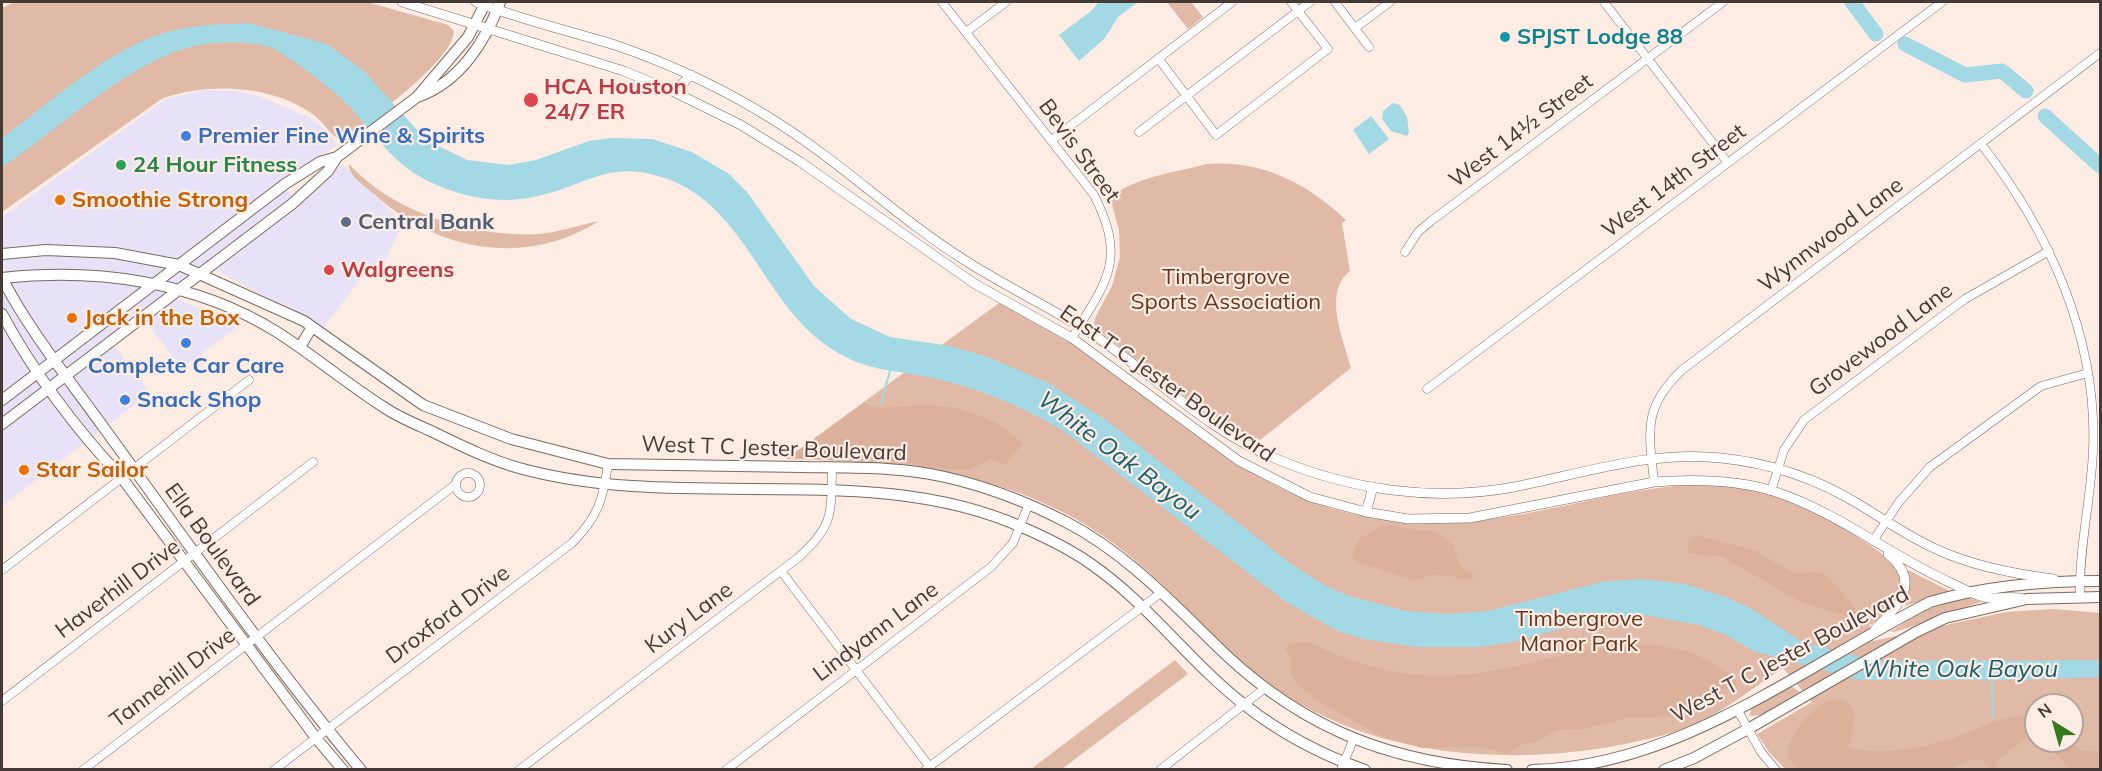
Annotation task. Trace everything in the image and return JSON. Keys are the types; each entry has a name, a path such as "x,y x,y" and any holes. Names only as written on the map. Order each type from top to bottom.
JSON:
{"main road":[{"path":"2,424 292,204 328,171 337,157 415,98 455,54 475,24 482,3"},
{"path":"415,98 431,92 460,68 489,29 499,6"},
{"path":"2,400 285,184 320,162 337,157"},
{"name":"West T C Jester Boulevard","path":"2,254 46,250 115,253 179,265 273,305 312,327 423,405 510,440 608,464 895,469 975,485 1066,522 1136,568 1265,688 1297,711 1353,740 1430,763 1474,769 1507,770"},
{"path":"77,273 79,251"},
{"name":"West T C Jester Boulevard","path":"2,278 77,273 178,289 251,318 300,347 386,410 479,454 517,468 605,485 659,489 902,494 933,499 1020,526 1090,563 1142,607 1207,672 1244,705 1342,766 1365,770"},
{"name":"Ella Boulevard","path":"2,278 22,316 132,470 256,637 361,770"},
{"name":"Ella Boulevard","path":"2,314 49,388 95,449 122,478 316,738 343,770"},
{"path":"300,347 312,327"},
{"path":"449,440 461,422"},
{"name":"West T C Jester Boulevard","path":"1532,770 1591,767 1669,742 1737,709 1872,632 1930,602 1971,592 2068,581 2100,581"},
{"name":"West T C Jester Boulevard","path":"1664,770 1694,758 1748,729 1916,632 1945,618 2027,599 2100,597"}],"street":[{"name":"East T C Jester Boulevard","path":"402,2 624,71 675,92 741,125 799,161 975,284 1072,338 1239,461 1310,497 1366,512 1408,519 1470,518 1654,482 1715,481 1771,491 1816,509 1931,574 1971,592 1989,598 2027,599"},
{"name":"Bevis Street","path":"942,2 1094,195 1105,217 1112,242 1109,270 1072,338"},
{"path":"966,32 1006,2"},
{"path":"1052,140 1232,2"},
{"path":"1158,58 1216,135 1328,49 1291,2"},
{"path":"1139,132 1310,2"},
{"path":"1335,2 1369,47"},
{"path":"1355,28 1390,2"},
{"path":"1604,2 1728,163"},
{"name":"West 14½ Street","path":"1405,252 1418,232 1723,2"},
{"name":"West 14th Street","path":"1427,388 1942,2"},
{"name":"East T C Jester Boulevard","path":"482,3 499,6 691,75 750,106 811,144 964,260 1080,326 1234,439 1276,459 1319,475 1414,494 1487,492 1651,459 1715,457 1777,468 1824,485 1938,550 1966,561 2032,576 2068,581"},
{"name":"Wynnwood Lane","path":"1654,482 1649,424 1651,412 1661,393 1674,378 2100,53"},
{"path":"675,92 691,75"},
{"path":"799,161 811,144"},
{"path":"1981,144 2024,202 2061,275 2088,373 2093,398 2093,451 2080,596"},
{"path":"929,253 938,241"},
{"name":"Grovewood Lane","path":"1771,491 1777,468 1794,431 1804,420 1965,299 2049,251"},
{"path":"1872,632 1895,610 1906,588 1903,572 1894,559 1872,542 1909,490 1930,467 2026,396 2042,386 2088,373"},
{"path":"2,570 249,380"},
{"name":"Haverhill Drive","path":"2,701 313,462"},
{"name":"Droxford Drive","path":"274,770 572,543 591,524 604,495 608,464"},
{"name":"Kury Lane","path":"519,770 781,571 821,537 829,518 832,467"},
{"name":"Tannehill Drive","path":"83,770 456,484"},
{"path":"1366,512 1372,487"},
{"name":"Lindyann Lane","path":"726,770 991,567 1013,543 1028,506"},
{"path":"781,571 857,670 927,768 1162,592"},
{"path":"1160,770 1265,688"},
{"path":"1737,709 1761,752 1776,770"},
{"path":"1342,766 1353,740"}],"shaded area":[{"path":"204,90 236,91 259,96 308,117 325,129 337,145 281,183 299,203 342,164 403,223 385,261 379,258 323,328 216,270 176,299 241,324 182,368 146,322 114,346 150,393 2,506 2,281 8,279 2,262 2,217 166,99"},
{"path":"864,403 880,408 926,405 959,408 999,424 1023,443 1007,463 1001,464 991,459 969,470 946,469 870,457 786,459"},
{"path":"1383,525 1437,532 1454,546 1459,564 1476,577 1463,580 1435,575 1412,580 1356,562 1352,555 1359,539"},
{"path":"1696,535 1756,551 1795,574 1816,572 1826,575 1854,606 1857,616 1847,617 1797,600 1723,557 1688,553 1689,540"},
{"path":"1305,642 1369,666 1402,673 1436,676 1470,674 1506,668 1616,646 1651,645 1685,651 1717,666 1731,675 1737,683 1732,689 1714,691 1689,709 1667,717 1626,718 1585,729 1557,730 1537,742 1524,744 1506,754 1480,747 1422,748 1383,737 1326,706 1301,688 1291,676 1290,659 1285,648 1291,643"},
{"path":"1831,700 1844,700 1850,705 1855,721 1850,748 1875,751 1903,750 1956,737 2003,719 2024,716 2024,739 1995,763 1999,769 1991,769 1981,760 1975,759 1949,769 1799,769 1789,760 1790,743 1800,725 1823,704"},
{"path":"2100,751 2100,769 2069,769 2056,753"}],"green space":[{"path":"14,2 367,2 448,25 454,31 450,44 425,74 388,106 341,140 314,115 280,97 261,92 221,88 181,93 163,98 2,212 2,8"},
{"path":"1167,2 1191,2 1203,17 1188,29"},
{"path":"349,164 367,181 411,209 462,227 488,232 540,234 599,221 571,236 542,245 512,248 482,246 453,240 425,229 398,213 351,173"},
{"name":"Timbergrove Sports Association","path":"1207,164 1227,164 1265,170 1316,195 1346,220 1342,223 1350,271 1342,280 1337,292 1336,304 1340,331 1351,368 1260,440 1217,418 1177,391 1100,332 1094,323 1112,286 1120,257 1119,230 1110,197 1144,180"},
{"name":"Timbergrove Manor Park","path":"999,303 1080,348 1183,426 1247,469 1280,488 1315,503 1353,514 1405,522 1445,523 1511,516 1658,488 1705,485 1753,490 1802,506 1854,535 1892,563 1899,572 1902,582 1900,593 1885,614 1869,625 1873,641 2006,612 2054,609 2100,613 2100,769 1785,769 1769,752 1757,734 1812,702 1783,668 1706,720 1694,726 1641,741 1585,751 1527,755 1469,753 1412,745 1356,730 1305,707 1258,675 1148,571 1099,533 1072,517 1037,500 968,477 897,465 786,459"},
{"path":"1908,570 1950,591 1905,606 1909,588"},
{"path":"1967,597 1981,602 1905,629 1890,632 1923,611"},
{"path":"1175,660 1188,674 1062,769 1031,769"},
{"path":"1789,685 1800,692 1761,715 1749,716 1753,706"}],"water":[{"path":"1099,2 1138,2 1118,17 1105,38 1079,61 1059,35 1090,12"},
{"name":"White Oak Bayou","path":"249,23 327,44 364,71 426,140 467,160 508,165 536,160 589,141 611,138 652,139 692,152 729,174 747,192 814,286 851,319 890,337 950,346 988,357 1048,383 1106,420 1291,564 1324,585 1349,596 1406,611 1448,614 1488,611 1602,582 1642,579 1685,584 1726,597 1752,609 1802,642 1876,661 2100,660 2100,677 2020,680 1860,680 1754,651 1724,634 1699,625 1645,615 1596,619 1513,642 1480,647 1418,647 1363,639 1336,630 1286,602 1062,430 1003,400 973,389 866,365 838,353 823,343 802,324 783,301 733,230 714,208 691,191 665,178 628,171 613,172 524,199 496,200 455,192 428,181 405,167 336,94 290,59 266,46 216,43 188,48 160,58 104,92 2,167 2,138 81,78 124,50 167,32 208,25"},
{"path":"1393,103 1400,105 1407,117 1409,132 1407,136 1391,131 1382,119 1383,111"},
{"path":"1371,116 1389,139 1369,154 1353,130"}],"waterway":[{"path":"1852,2 1876,34"},
{"path":"1905,44 1965,75 2002,71 2026,91"},
{"path":"2045,116 2100,166"},
{"path":"881,403 890,371"},
{"name":"White Oak Bayou","path":"1992,678 1993,717"}],"place":[{"name":"SPJST Lodge 88","path":"1505,37"},
{"name":"HCA Houston 24/7 ER","path":"531,100"},
{"name":"Premier Fine Wine & Spirits","path":"186,136"},
{"name":"24 Hour Fitness","path":"121,165"},
{"name":"Smoothie Strong","path":"60,200"},
{"name":"Central Bank","path":"346,222"},
{"name":"Walgreens","path":"329,270"},
{"name":"Jack in the Box","path":"72,318"},
{"name":"Complete Car Care","path":"186,343"},
{"name":"Snack Shop","path":"125,400"},
{"name":"Star Sailor","path":"24,470"}]}
